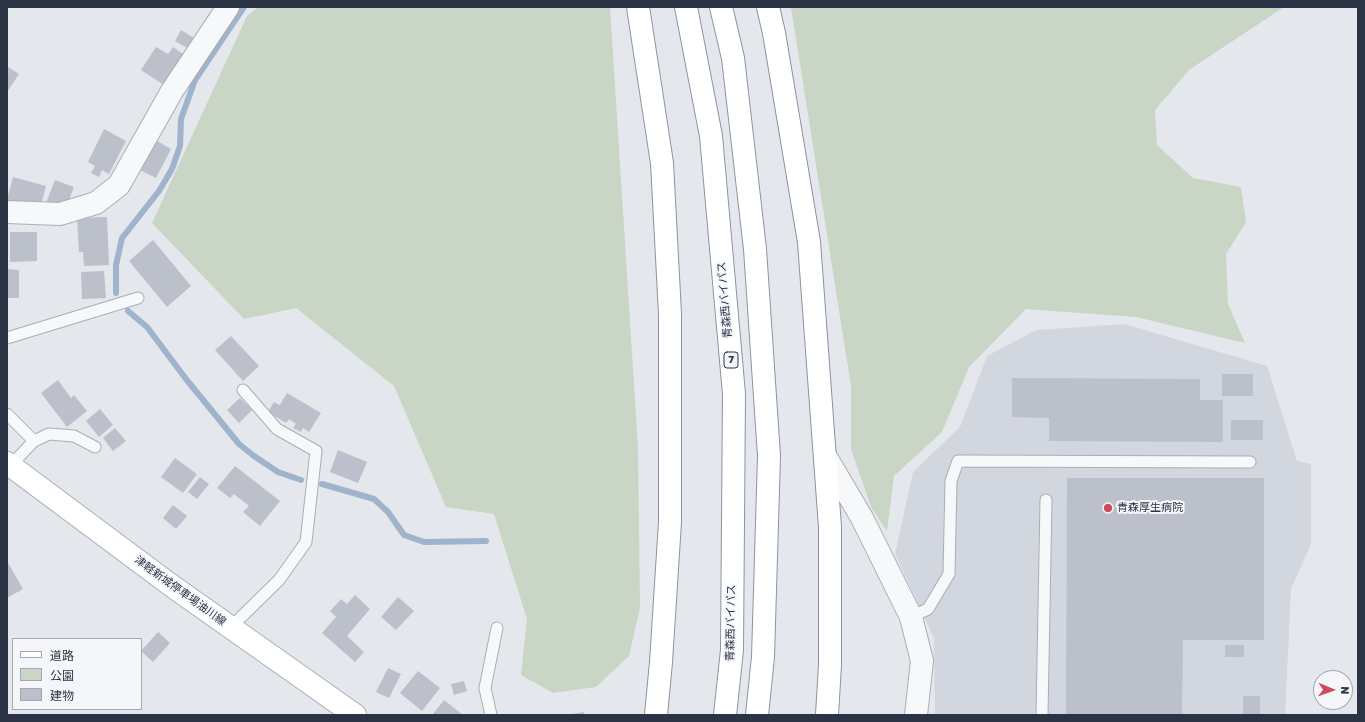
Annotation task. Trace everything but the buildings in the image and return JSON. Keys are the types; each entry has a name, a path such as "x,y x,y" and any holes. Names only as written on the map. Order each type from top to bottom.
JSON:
{"main road":[{"path":"638,7 662,163 670,314 670,522 656,715"},
{"name":"青森西バイパス","path":"686,7 711,136 734,394 732,650 725,715"},
{"path":"721,7 733,58 754,242 769,456 762,657 757,715"},
{"path":"768,7 774,33 809,242 830,527 830,665 827,715"},
{"name":"津軽新城停車場油川線","path":"9,464 172,586 355,715"}],"street":[{"path":"7,212 60,214 96,203 119,185 172,91 228,7"},
{"path":"826,457 862,518 911,617 922,661 916,715"}],"lane":[{"path":"7,338 138,298"},
{"path":"230,628 280,580 306,542 316,451 277,429 243,390"},
{"path":"7,414 34,441"},
{"path":"9,464 34,441 49,434 74,436 95,447"},
{"path":"911,617 928,609 949,574 950,481 958,460 1250,462"},
{"path":"1042,715 1046,500"},
{"path":"491,715 485,688 498,628"}],"shaded area":[{"name":"青森厚生病院","path":"1124,324 1267,366 1297,461 1311,464 1311,544 1291,589 1285,715 935,715 934,638 895,554 913,472 960,427 987,356 1036,330"}],"green space":[{"path":"259,7 610,7 638,448 640,608 629,656 596,687 553,693 521,675 527,619 494,514 446,507 394,386 296,308 244,319 152,223 247,16"},
{"path":"791,7 1284,7 1189,70 1155,110 1157,145 1193,178 1241,187 1246,222 1226,254 1228,304 1245,343 1136,317 1026,309 969,367 942,432 894,476 887,531 871,507 851,449 851,386"}],"waterway":[{"path":"116,293 116,265 122,238 159,191 172,169 180,146 181,119 195,80 244,7"},
{"path":"128,311 147,327 186,379 239,444 278,472 301,480"},
{"path":"322,484 374,499 388,512 404,535 424,542 486,541"}],"place":[{"name":"青森厚生病院","path":"1108,508"}]}
